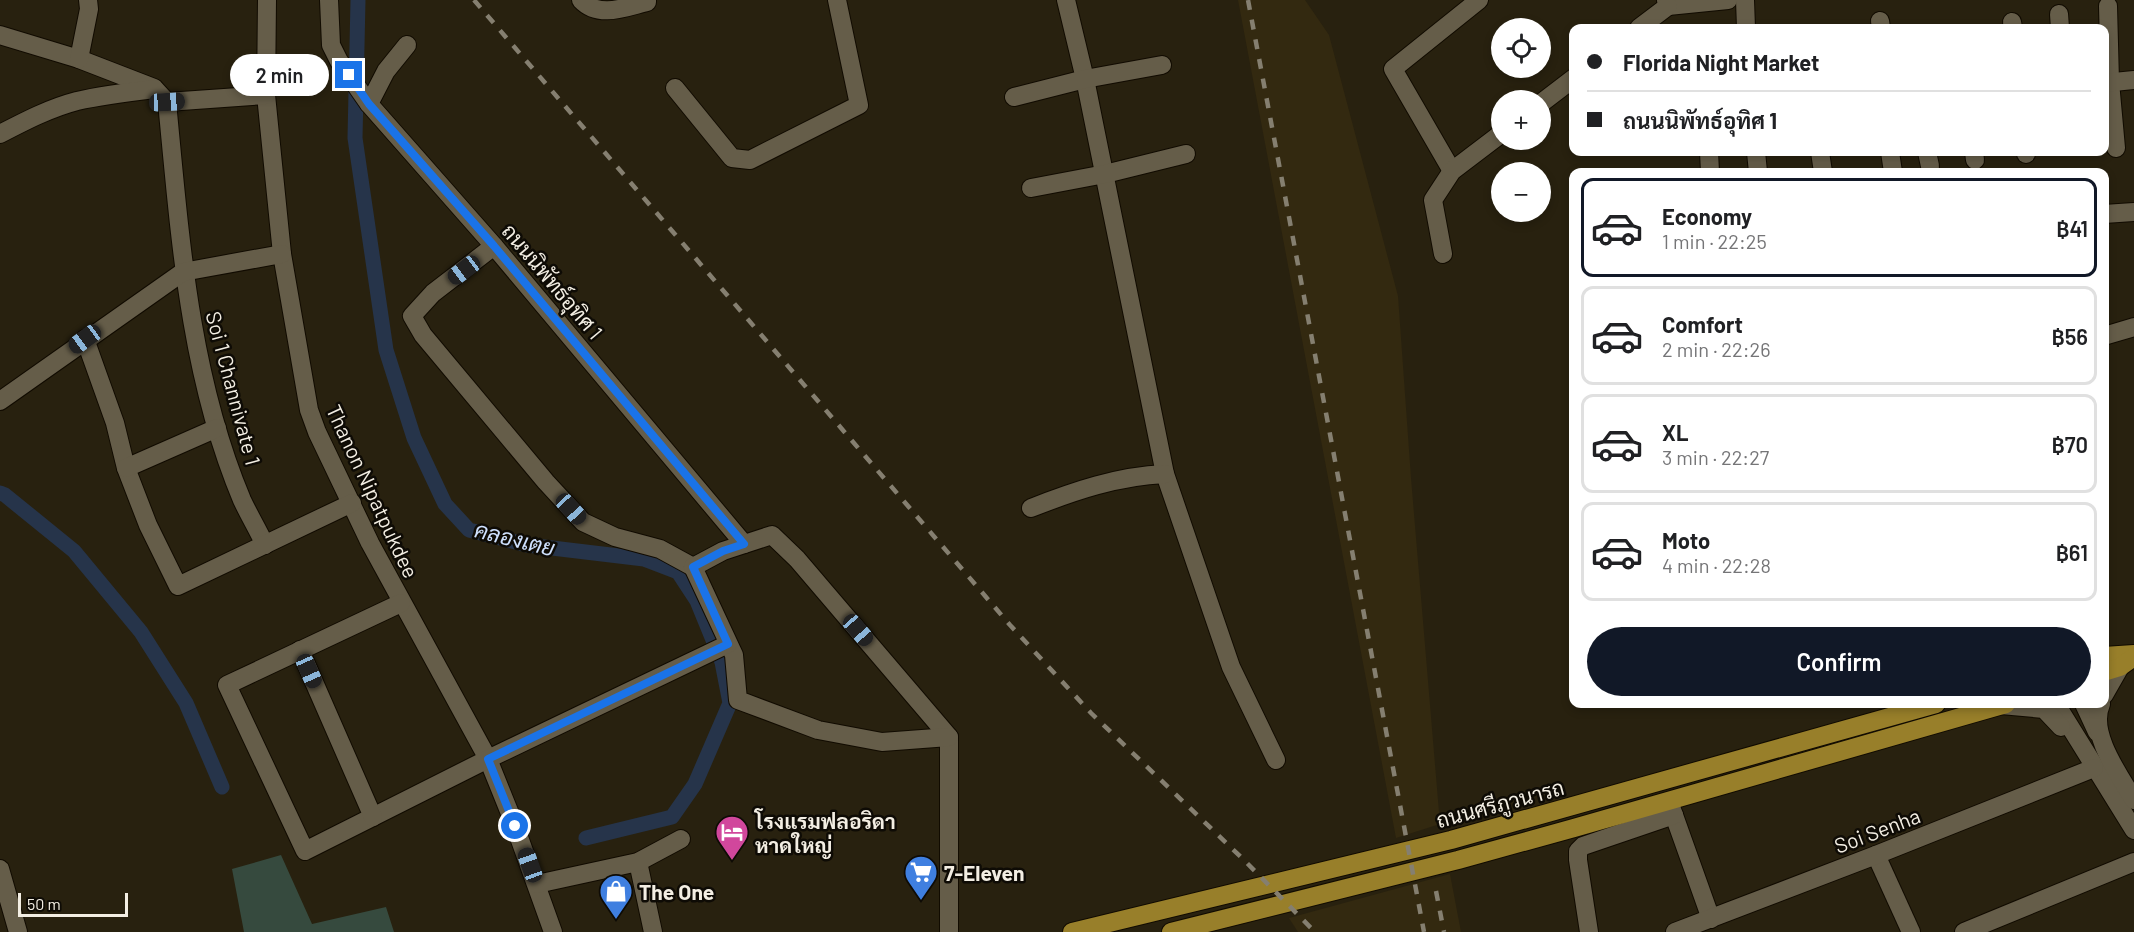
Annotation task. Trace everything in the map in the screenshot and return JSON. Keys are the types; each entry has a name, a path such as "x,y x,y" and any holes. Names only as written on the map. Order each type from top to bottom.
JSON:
{"main road":[{"name":"ถนนศรีภูวนารถ","path":"1072,932 1451,840 1922,708"},
{"name":"ถนนศรีภูวนารถ","path":"1172,932 1671,808 1990,708"}],"street":[{"path":"79,59 88,0"},
{"name":"Thanon Nipatpukdee","path":"267,0 266,95 282,254 309,411 370,543 488,759 537,883 553,932"},
{"name":"ถนนนิพัทธ์อุทิศ 1","path":"329,0 335,53 369,104 494,246 744,544"},
{"path":"581,0 605,12 647,2 647,0"},
{"path":"675,88 732,158 750,159 859,105 837,0"},
{"path":"1066,0 1105,174 1165,474 1232,668 1276,760"},
{"path":"1452,171 1393,69 1479,0"},
{"path":"1643,24 1667,3 1728,0"},
{"path":"1744,0 1746,24"},
{"path":"2108,6 2108,24"},
{"path":"0,35 79,59 161,96"},
{"path":"369,104 386,71 407,45"},
{"path":"1014,98 1085,79 1162,65"},
{"path":"2109,82 2134,80"},
{"path":"1551,96 1569,82"},
{"path":"2109,90 2116,148"},
{"path":"0,134 36,116 76,102 161,96 266,95"},
{"name":"Soi 1 Channivate 1","path":"161,96 183,272 216,428 243,501 266,545"},
{"path":"1443,254 1433,200 1452,171 1491,141"},
{"path":"1031,188 1105,174 1186,154"},
{"path":"2109,214 2134,212"},
{"path":"494,246 433,293 412,316 423,335 546,482 583,522 615,537 660,549 693,567 734,655 738,700 818,730 882,742 949,737"},
{"path":"0,401 183,272 282,254"},
{"path":"2109,334 2134,327"},
{"path":"85,339 115,423 126,468 148,525 178,586 352,503"},
{"path":"126,468 216,428"},
{"path":"1031,508 1081,488 1145,475 1165,474"},
{"path":"693,567 723,551 772,535 797,559 949,737 949,932"},
{"path":"401,603 227,684 305,851 488,759 728,644"},
{"path":"300,650 373,817"},
{"path":"2109,687 2123,663"},
{"path":"2036,708 2044,709 2067,732 2090,762"},
{"path":"2058,708 2134,830"},
{"path":"2086,708 2112,763 2134,800"},
{"path":"2100,708 2098,724 2103,744"},
{"name":"Soi Senha","path":"1675,932 1876,855 2090,762"},
{"path":"1589,932 1578,851 1583,846 1671,808 1711,919"},
{"path":"537,883 638,862 681,839"},
{"path":"1876,855 1911,932"},
{"path":"638,862 653,932"},
{"path":"1964,932 2134,862"},
{"path":"0,869 18,932"}],"shaded area":[{"path":"1238,0 1305,0 1329,35 1398,296 1440,824 1396,838"},
{"path":"1450,874 1461,932 1298,932 1289,918"}],"green space":[{"path":"281,855 312,924 386,907 394,932 244,932 232,869"}],"waterway":[{"name":"คลองเตย","path":"358,0 355,138 386,350 414,438 445,504 469,530 527,545 644,559 678,572 697,601 722,662 730,703 695,784 672,817 586,838"},
{"name":"คลองเตย","path":"0,493 74,551 141,632 186,703 222,787"}],"railway":[{"path":"474,0 1010,625 1091,713 1244,860 1315,932"},
{"path":"1248,0 1424,932"},
{"path":"1436,891 1444,932"}],"place":[{"name":"โรงแรมฟลอริดา หาดใหญ่","path":"732,861"},
{"name":"7-Eleven","path":"921,901"},
{"name":"The One","path":"616,920"}],"route":[{"path":"349,75 369,104 494,246 744,544 723,551 693,567 728,644 488,759 515,826"}]}
